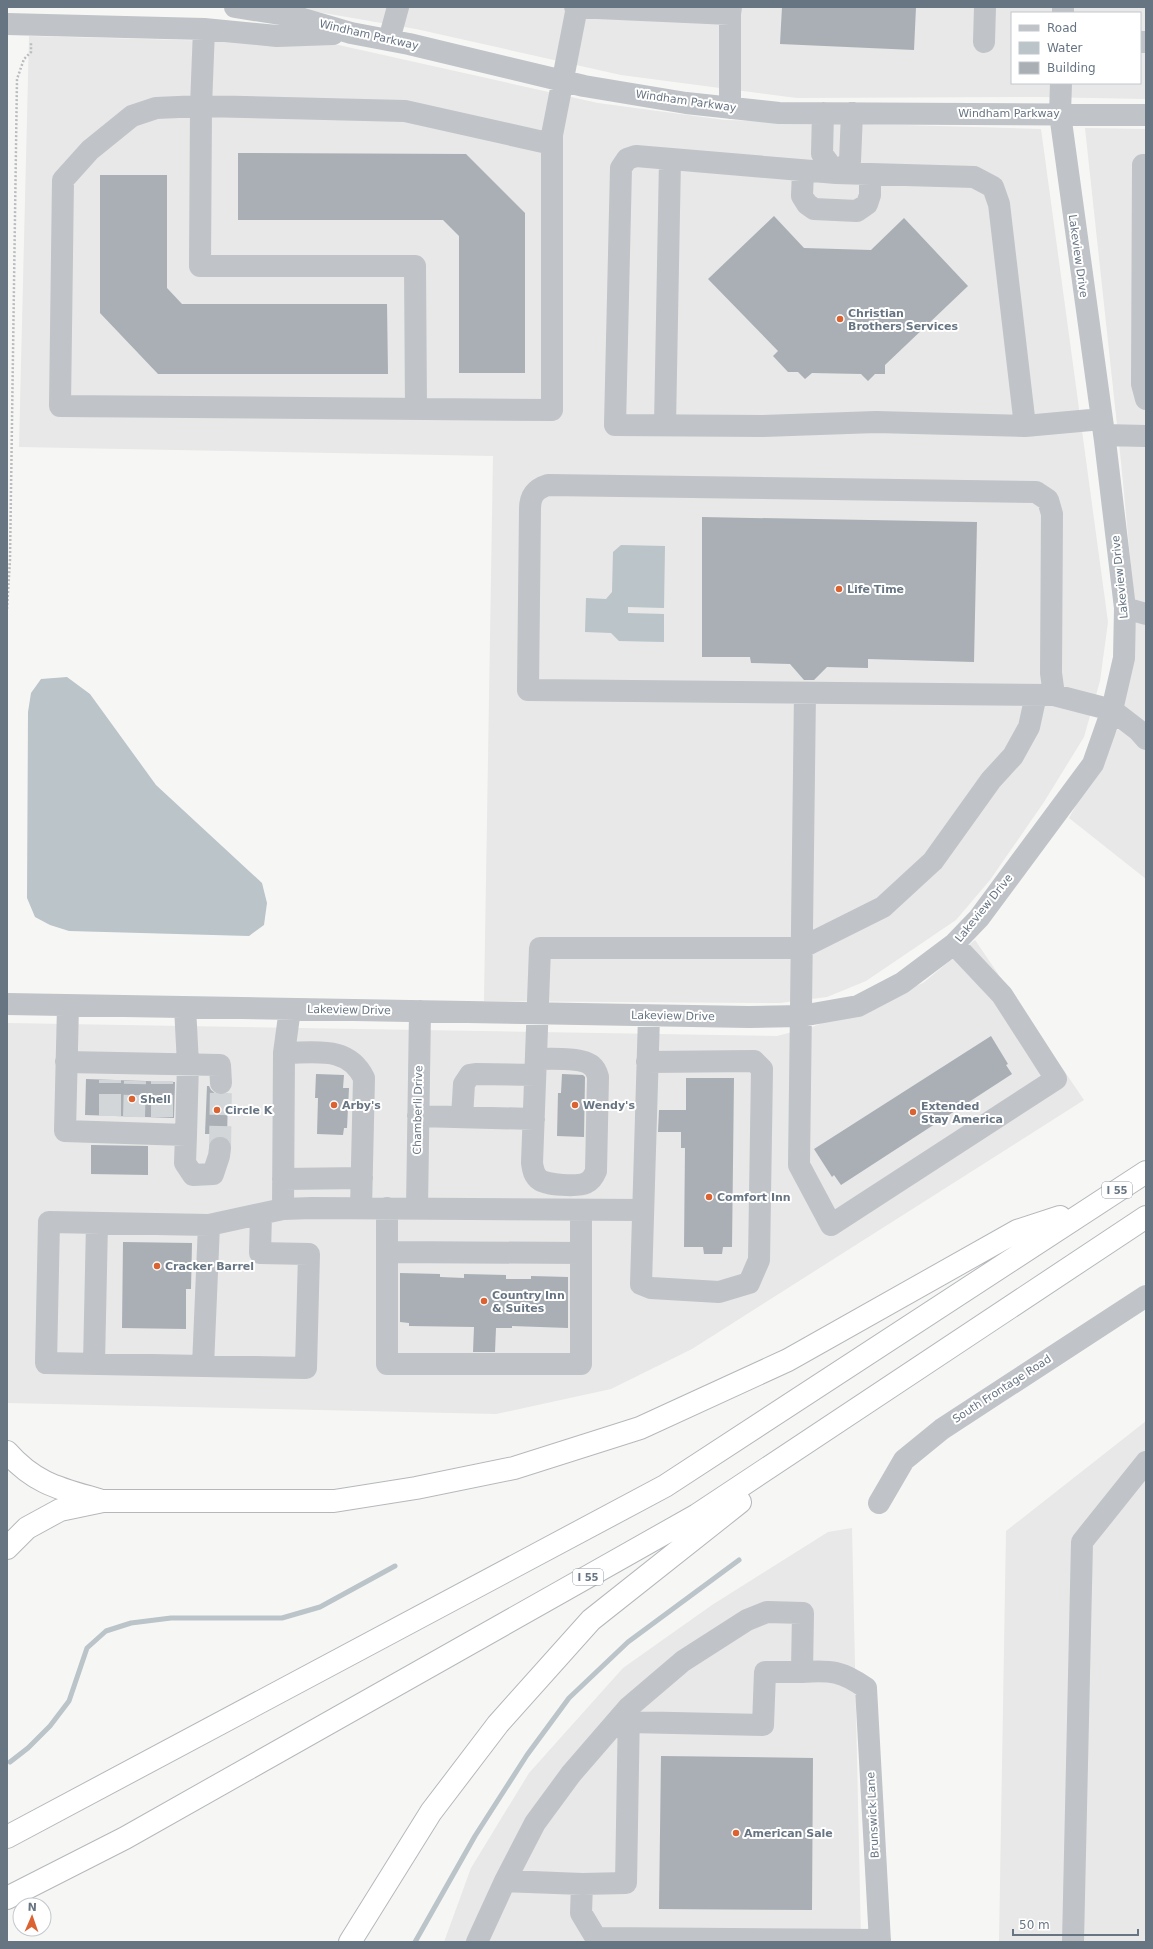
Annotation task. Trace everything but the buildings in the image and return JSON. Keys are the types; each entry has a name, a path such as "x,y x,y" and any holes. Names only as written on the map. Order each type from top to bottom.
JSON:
{"highway":[{"name":"I 55","path":"7,1837 665,1486 1088,1208 1146,1172"},
{"path":"7,1548 27,1528 60,1510 102,1501 334,1501 416,1488 514,1468 640,1428 788,1360 1017,1231 1088,1208"},
{"name":"I 55","path":"7,1898 125,1838 697,1515 1146,1218"},
{"path":"350,1942 431,1812 498,1724 591,1620 772,1477 1146,1218"},
{"path":"7,1452 31,1475 53,1487 102,1501"}],"street":[{"name":"Windham Parkway","path":"235,7 293,16 351,33 389,40 563,81 686,103 779,113 1146,115"},
{"path":"389,40 398,7"},
{"path":"552,144 405,112 201,106 156,108 132,116 90,150 63,180 60,406 552,410 552,144 552,136 576,7 730,11 730,108"},
{"path":"984,42 985,7"},
{"path":"7,24 204,29 277,36 351,33"},
{"path":"204,29 201,106 200,266 415,266 416,409"},
{"name":"Lakeview Drive","path":"7,1004 649,1016 801,1016 858,1006 902,983 954,944 979,918 1093,764 1112,710 1124,658 1125,608 1103,427 1060,114 1061,84"},
{"path":"823,113 822,154 836,173"},
{"path":"836,173 850,161 852,113"},
{"path":"1025,426 999,204 993,188 974,177 803,171 636,156 627,159 621,168 615,425 763,426 876,422 1025,426 1103,427 1146,436"},
{"path":"665,425 670,159"},
{"path":"1146,165 1143,165 1142,384 1146,399"},
{"path":"803,171 802,196 807,204 814,209 857,211 867,204 870,195 870,174"},
{"path":"462,1117 464,1084 470,1075 536,1067 583,1061 593,1066 598,1077 596,1171 591,1180 582,1185 552,1184 540,1180 535,1176 532,1163 534,1119 536,1067 538,1014 540,948 801,948 883,907 933,861 991,780 1013,756 1045,695 1051,673 1052,514 1048,500 1036,492 548,485 542,487 532,496 530,509 528,690 1045,695 1112,710 1138,730 1146,739"},
{"path":"1125,608 1146,614"},
{"path":"805,693 799,1165 831,1225 1056,1079 1002,995 954,944"},
{"path":"68,1006 65,1131 110,1124 162,1126 186,1135"},
{"path":"185,1008 188,1064 185,1163 193,1175 213,1174 220,1148"},
{"path":"283,1209 284,1053 290,1009"},
{"name":"Chamberli Drive","path":"417,1208 420,1012"},
{"path":"647,1062 754,1061 762,1069 759,1260 749,1283 719,1292 644,1286 640,1284 643,1210 647,1062 649,1016"},
{"path":"284,1053 335,1053 349,1059 360,1069 364,1078 361,1208"},
{"path":"66,1062 110,1071 162,1073 188,1064 220,1065 221,1083"},
{"path":"418,1116 534,1119"},
{"path":"283,1179 362,1178"},
{"path":"386,1208 387,1364 581,1364 581,1210"},
{"path":"261,1214 260,1253 308,1254 306,1368 46,1363 49,1222 209,1225 283,1209 417,1208 643,1210"},
{"path":"94,1364 97,1223"},
{"path":"203,1366 209,1225"},
{"path":"387,1252 581,1253"},
{"name":"South Frontage Road","path":"879,1503 904,1460 942,1429 1146,1296"},
{"path":"1073,1942 1082,1542 1146,1462"},
{"path":"477,1942 505,1882 540,1818 571,1774 629,1715 683,1661 747,1620 766,1612 803,1613 802,1672 765,1672 763,1726 629,1715"},
{"name":"Brunswick Lane","path":"802,1672 824,1671 849,1676 866,1688 880,1941"},
{"path":"505,1882 582,1884 626,1883 629,1715"},
{"path":"582,1884 581,1913 596,1940 880,1941"}],"path":[{"path":"7,609 10,545 17,79 24,59 31,52 31,25"}],"shaded area":[{"path":"289,7 1146,7 1146,99 1040,97 797,98 621,75 416,29"},
{"path":"29,36 334,44 598,103 725,120 1041,129 1108,622 1100,681 1084,737 1044,802 990,880 956,920 866,981 827,997 780,1003 484,1001 493,456 19,447"},
{"path":"1085,128 1146,129 1146,879 1069,818 1121,723 1136,620 1121,462"},
{"path":"975,940 1084,1100 692,1349 611,1389 496,1414 7,1403 7,1023 777,1036 812,1027 923,983"},
{"path":"1146,1421 1146,1942 999,1942 1006,1531"},
{"path":"852,1528 861,1942 444,1942 471,1868 529,1773 623,1668 712,1605 828,1532"}],"water":[{"path":"621,545 665,546 664,608 628,607 628,613 664,614 664,642 619,641 611,633 585,632 586,598 606,599 612,592 613,552"},
{"path":"67,677 90,694 156,785 262,883 267,903 264,925 249,936 69,931 50,925 35,917 27,898 28,712 31,693 41,679"}],"waterway":[{"path":"415,1942 475,1836 527,1755 569,1698 628,1642 739,1560"},
{"path":"10,1762 28,1748 50,1726 69,1701 87,1648 106,1631 131,1623 171,1618 282,1618 320,1607 395,1566"}],"tunnel":[{"path":"110,1080 110,1116"},
{"path":"134,1117 135,1081"},
{"path":"162,1081 162,1117"},
{"path":"220,1148 221,1083"}],"place":[{"name":"Christian Brothers Services","path":"840,319"},
{"name":"Life Time","path":"839,589"},
{"name":"Shell","path":"132,1099"},
{"name":"Arby's","path":"334,1105"},
{"name":"Wendy's","path":"575,1105"},
{"name":"Circle K","path":"217,1110"},
{"name":"Extended Stay America","path":"913,1112"},
{"name":"Comfort Inn","path":"709,1197"},
{"name":"Cracker Barrel","path":"157,1266"},
{"name":"Country Inn & Suites","path":"484,1301"},
{"name":"American Sale","path":"736,1833"}]}
